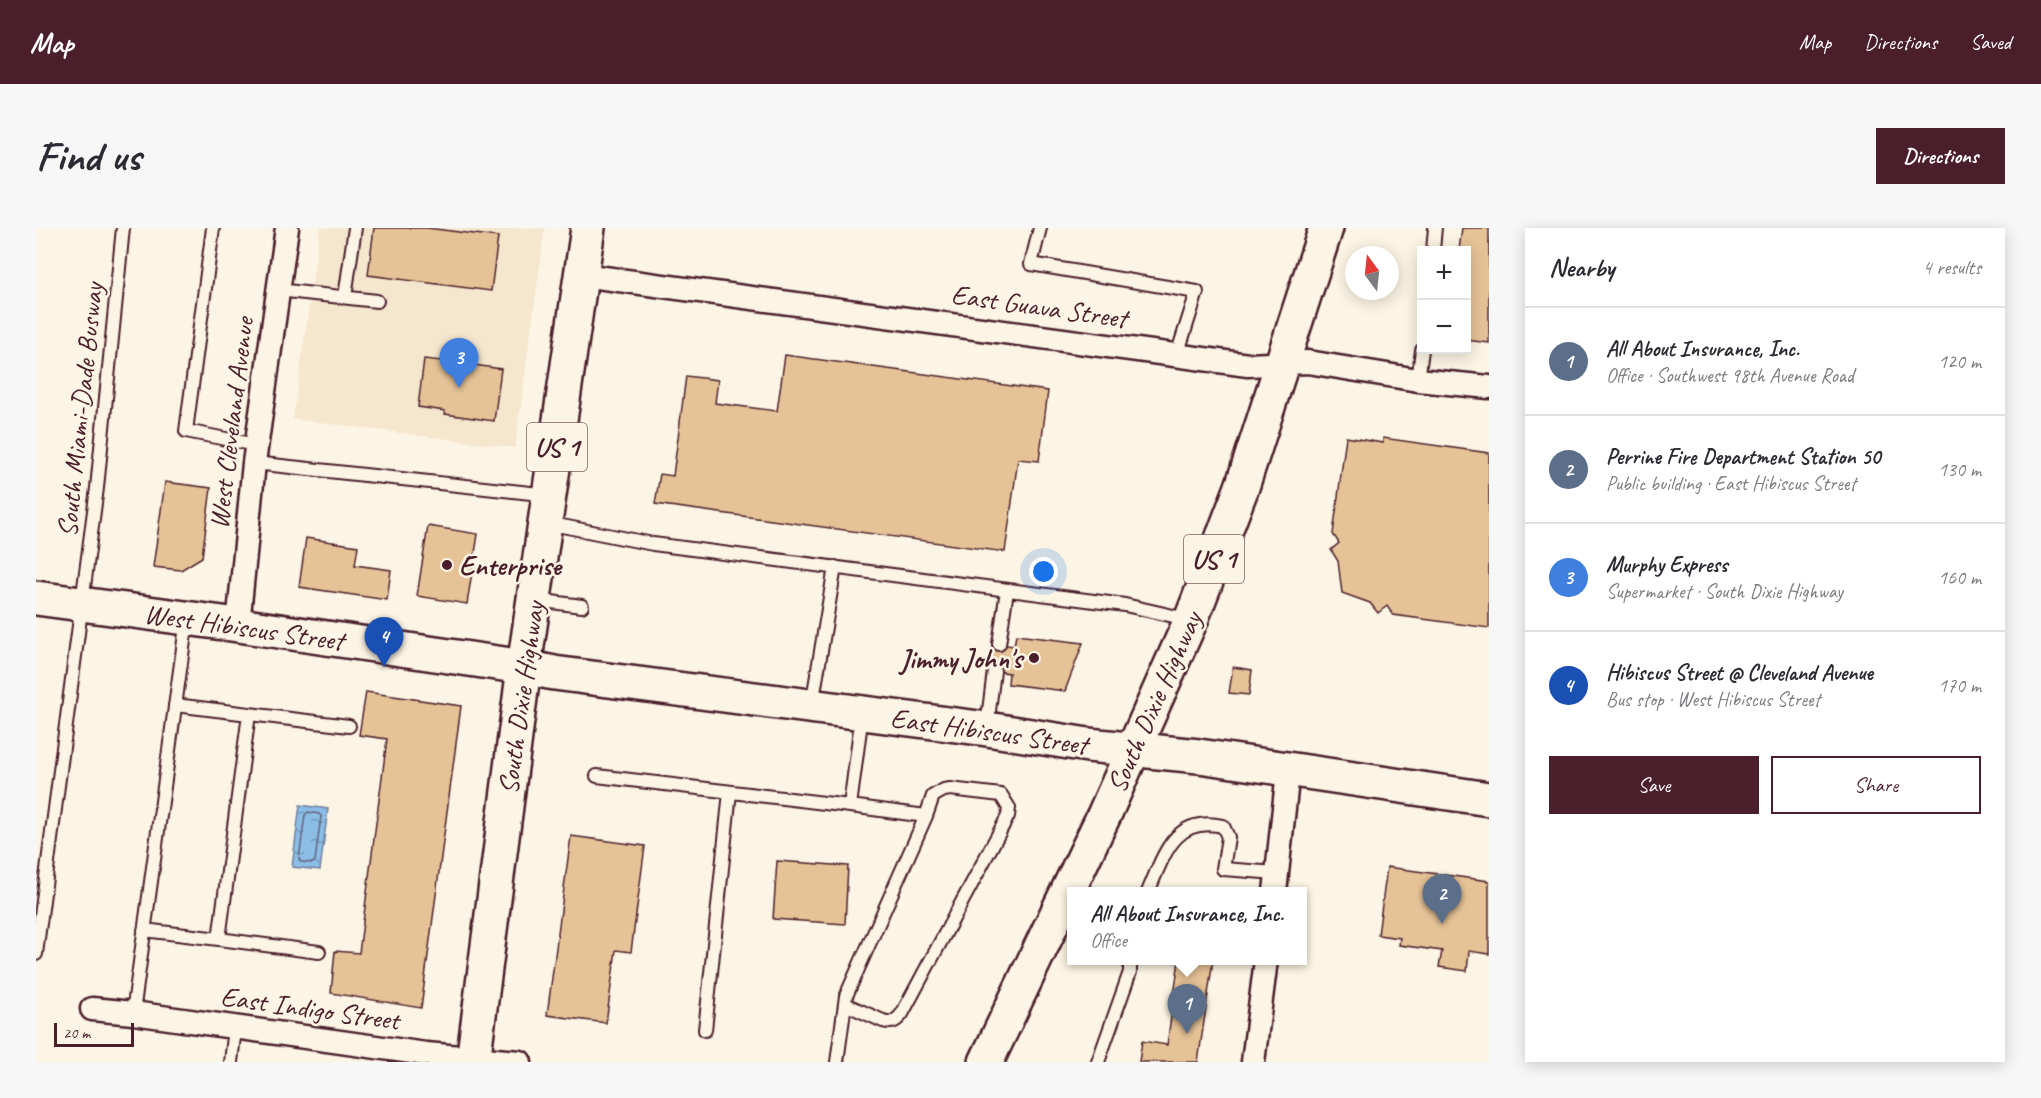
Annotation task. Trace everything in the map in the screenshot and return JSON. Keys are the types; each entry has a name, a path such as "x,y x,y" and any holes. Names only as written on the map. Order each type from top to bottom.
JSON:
{"main road":[{"name":"South Dixie Highway","path":"473,1060 524,667 588,228"},
{"name":"South Dixie Highway","path":"1073,887 1191,620 1242,487 1326,228"},
{"name":"West Hibiscus Street","path":"36,598 524,667"},
{"name":"East Hibiscus Street","path":"524,667 554,673 1134,750 1198,756 1489,799"},
{"name":"South Dixie Highway","path":"986,1062 1067,901"}],"street":[{"name":"West Cleveland Avenue","path":"238,625 255,454 285,228"},
{"name":"East Guava Street","path":"582,275 1248,365 1308,362 1418,380 1489,387"},
{"path":"1276,882 1288,771"},
{"path":"1253,1062 1265,965"},
{"name":"East Indigo Street","path":"92,1009 235,1028 416,1057 520,1062"}],"lane":[{"name":"South Miami-Dade Busway","path":"36,954 105,414 123,228"},
{"path":"213,228 186,431 255,454 548,509 653,544 1125,605 1191,620"},
{"path":"345,297 355,228"},
{"path":"1040,228 1032,264 1197,292 1178,355"},
{"path":"1433,246 1435,228"},
{"path":"278,290 377,301"},
{"path":"1418,380 1421,354"},
{"path":"812,706 835,567"},
{"path":"999,644 1007,590"},
{"path":"535,600 582,606"},
{"path":"133,1013 187,618"},
{"path":"987,729 994,671"},
{"path":"175,705 349,726"},
{"path":"219,939 249,714"},
{"path":"850,806 862,714"},
{"path":"597,776 926,816"},
{"path":"837,1062 845,1004 854,977 887,906 933,796 944,789 1001,795 1009,808 1008,816 902,1014 896,1021 890,1023 845,1004"},
{"path":"705,1030 730,792"},
{"path":"1150,887 1167,847 1176,837 1198,824 1209,823 1223,826 1228,837 1223,870 1276,882"},
{"path":"144,930 319,952"},
{"path":"1098,1062 1130,972 1130,965"},
{"path":"231,1062 235,1028"}],"shaded area":[{"path":"320,228 545,228 515,448 293,419"}],"water":[{"path":"300,805 328,809 320,870 292,867"}],"building":[{"path":"374,228 427,228 498,237 491,291 368,275"},
{"path":"1462,228 1489,228 1489,343 1471,341 1471,246 1460,246"},
{"path":"785,355 1048,391 1039,461 1018,459 1005,552 655,504 660,474 673,476 686,376 718,380 715,403 777,411"},
{"path":"443,357 461,359 460,363 501,369 494,421 445,414 445,411 418,407 424,359 442,361"},
{"path":"1346,437 1383,443 1383,438 1489,453 1489,628 1393,615 1387,606 1378,613 1370,603 1342,593 1338,561 1331,550 1339,543 1333,534"},
{"path":"165,482 211,488 202,557 181,570 153,567"},
{"name":"Enterprise","path":"428,526 478,534 467,604 417,596"},
{"path":"306,538 358,546 355,565 391,570 387,600 299,587"},
{"name":"Jimmy John's","path":"1016,635 1083,643 1065,691 1008,684 1009,673 989,670 992,643 1014,646"},
{"path":"1233,667 1252,670 1249,695 1229,693"},
{"path":"366,692 461,706 421,1008 331,993 335,951 359,953 387,739 359,735"},
{"path":"571,836 645,846 631,952 616,950 606,1023 547,1015"},
{"path":"777,861 848,866 845,924 773,919"},
{"path":"1387,867 1489,881 1489,954 1469,951 1467,971 1439,967 1442,951 1399,945 1400,938 1378,935"},
{"path":"1178,965 1212,965 1198,1062 1139,1062 1142,1041 1167,1045"}],"place":[{"name":"Murphy Express","path":"459,388"},
{"name":"Enterprise","path":"447,565"},
{"name":"Jimmy John's","path":"1034,658"},
{"name":"Hibiscus Street @ Cleveland Avenue","path":"384,667"},
{"name":"Perrine Fire Department Station 50","path":"1442,924"},
{"name":"All About Insurance, Inc.","path":"1187,1034"}]}
